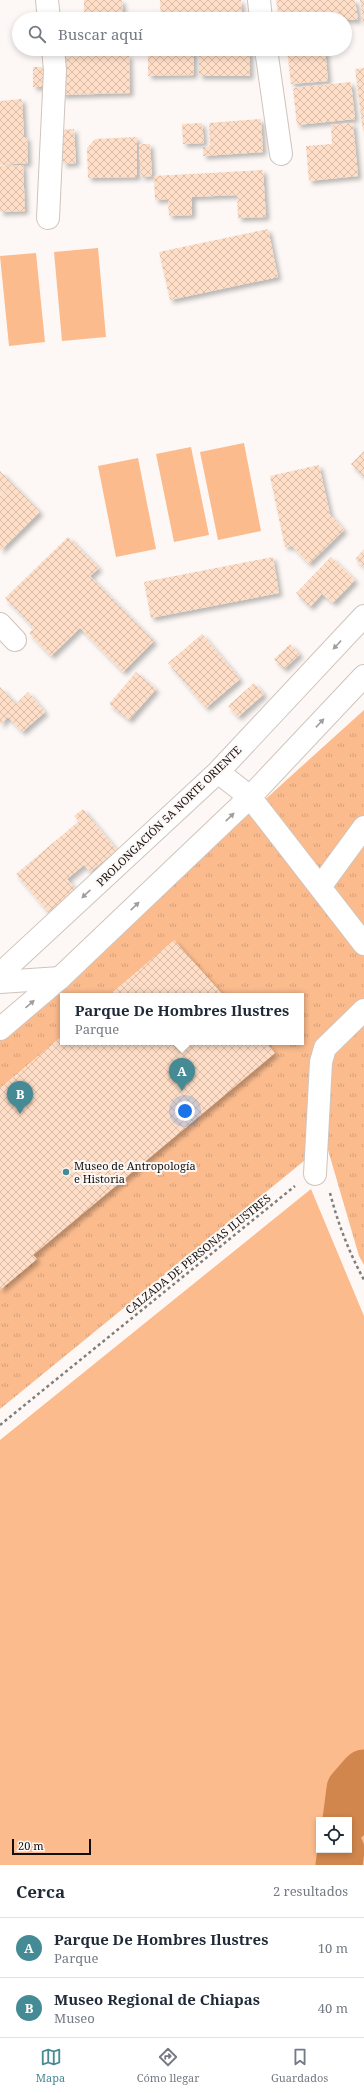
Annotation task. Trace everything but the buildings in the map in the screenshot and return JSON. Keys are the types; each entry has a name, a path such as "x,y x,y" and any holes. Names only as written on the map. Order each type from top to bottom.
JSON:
{"main road":[{"path":"47,0 48,12"},
{"path":"259,0 260,12"},
{"path":"48,218 55,70 54,56"},
{"path":"267,56 281,154"},
{"name":"PROLONGACIÓN 5A NORTE ORIENTE","path":"0,974 218,772 364,616"},
{"path":"0,624 15,640"},
{"path":"0,1029 60,978 250,797 364,676"},
{"path":"218,772 250,797 364,944"},
{"path":"320,887 364,827"},
{"path":"0,982 60,978"},
{"path":"314,1174 321,1062 325,1048 364,1010"}],"path":[{"path":"314,1174 322,1177 330,1193 339,1226 353,1260 364,1280"},
{"name":"CALZADA DE PERSONAS ILUSTRES","path":"0,1425 306,1176 314,1174"}],"green space":[{"path":"98,248 106,337 62,341 54,252"},
{"path":"36,253 45,342 9,346 0,256"},
{"path":"244,443 261,531 218,540 200,452"},
{"path":"191,447 209,535 174,542 156,454"},
{"path":"138,458 156,549 116,557 98,466"},
{"path":"364,710 364,1265 359,1256 326,1143 0,1409 0,1039"},
{"path":"311,1189 364,1316 364,1865 0,1865 0,1440"}],"waterway":[{"path":"346,1817 350,1789 364,1773"},
{"path":"339,1865 341,1853"}],"place":[{"name":"Parque De Hombres Ilustres","path":"182,1091"},
{"name":"Museo Regional de Chiapas","path":"20,1114"},
{"name":"Museo de Antropología e Historia","path":"66,1172"}]}
